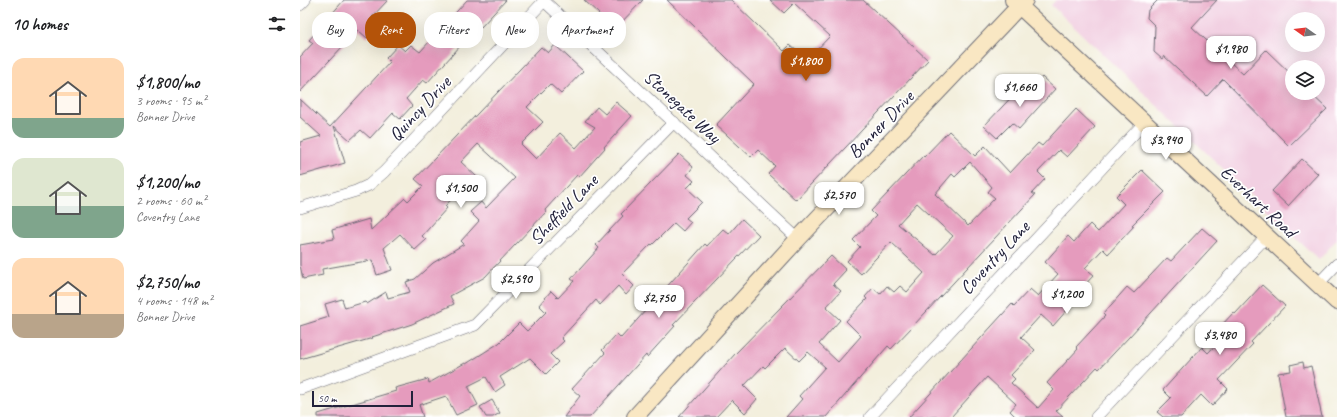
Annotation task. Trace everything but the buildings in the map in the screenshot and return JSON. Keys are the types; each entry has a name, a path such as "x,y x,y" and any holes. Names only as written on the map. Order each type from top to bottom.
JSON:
{"street":[{"path":"300,5 305,0"},
{"name":"Stonegate Way","path":"544,0 798,239"},
{"name":"Quincy Drive","path":"300,208 369,185 384,172 544,0"},
{"name":"Everhart Road","path":"1019,2 1337,302"},
{"name":"Bonner Drive","path":"635,417 798,239 1019,2"},
{"name":"Sheffield Lane","path":"300,389 475,325 674,122"},
{"name":"Coventry Lane","path":"870,417 1145,122"},
{"path":"1096,417 1267,236"},
{"path":"1318,284 1337,264"}],"shaded area":[{"path":"1056,0 1337,0 1337,239 1319,260 1051,5"}]}
